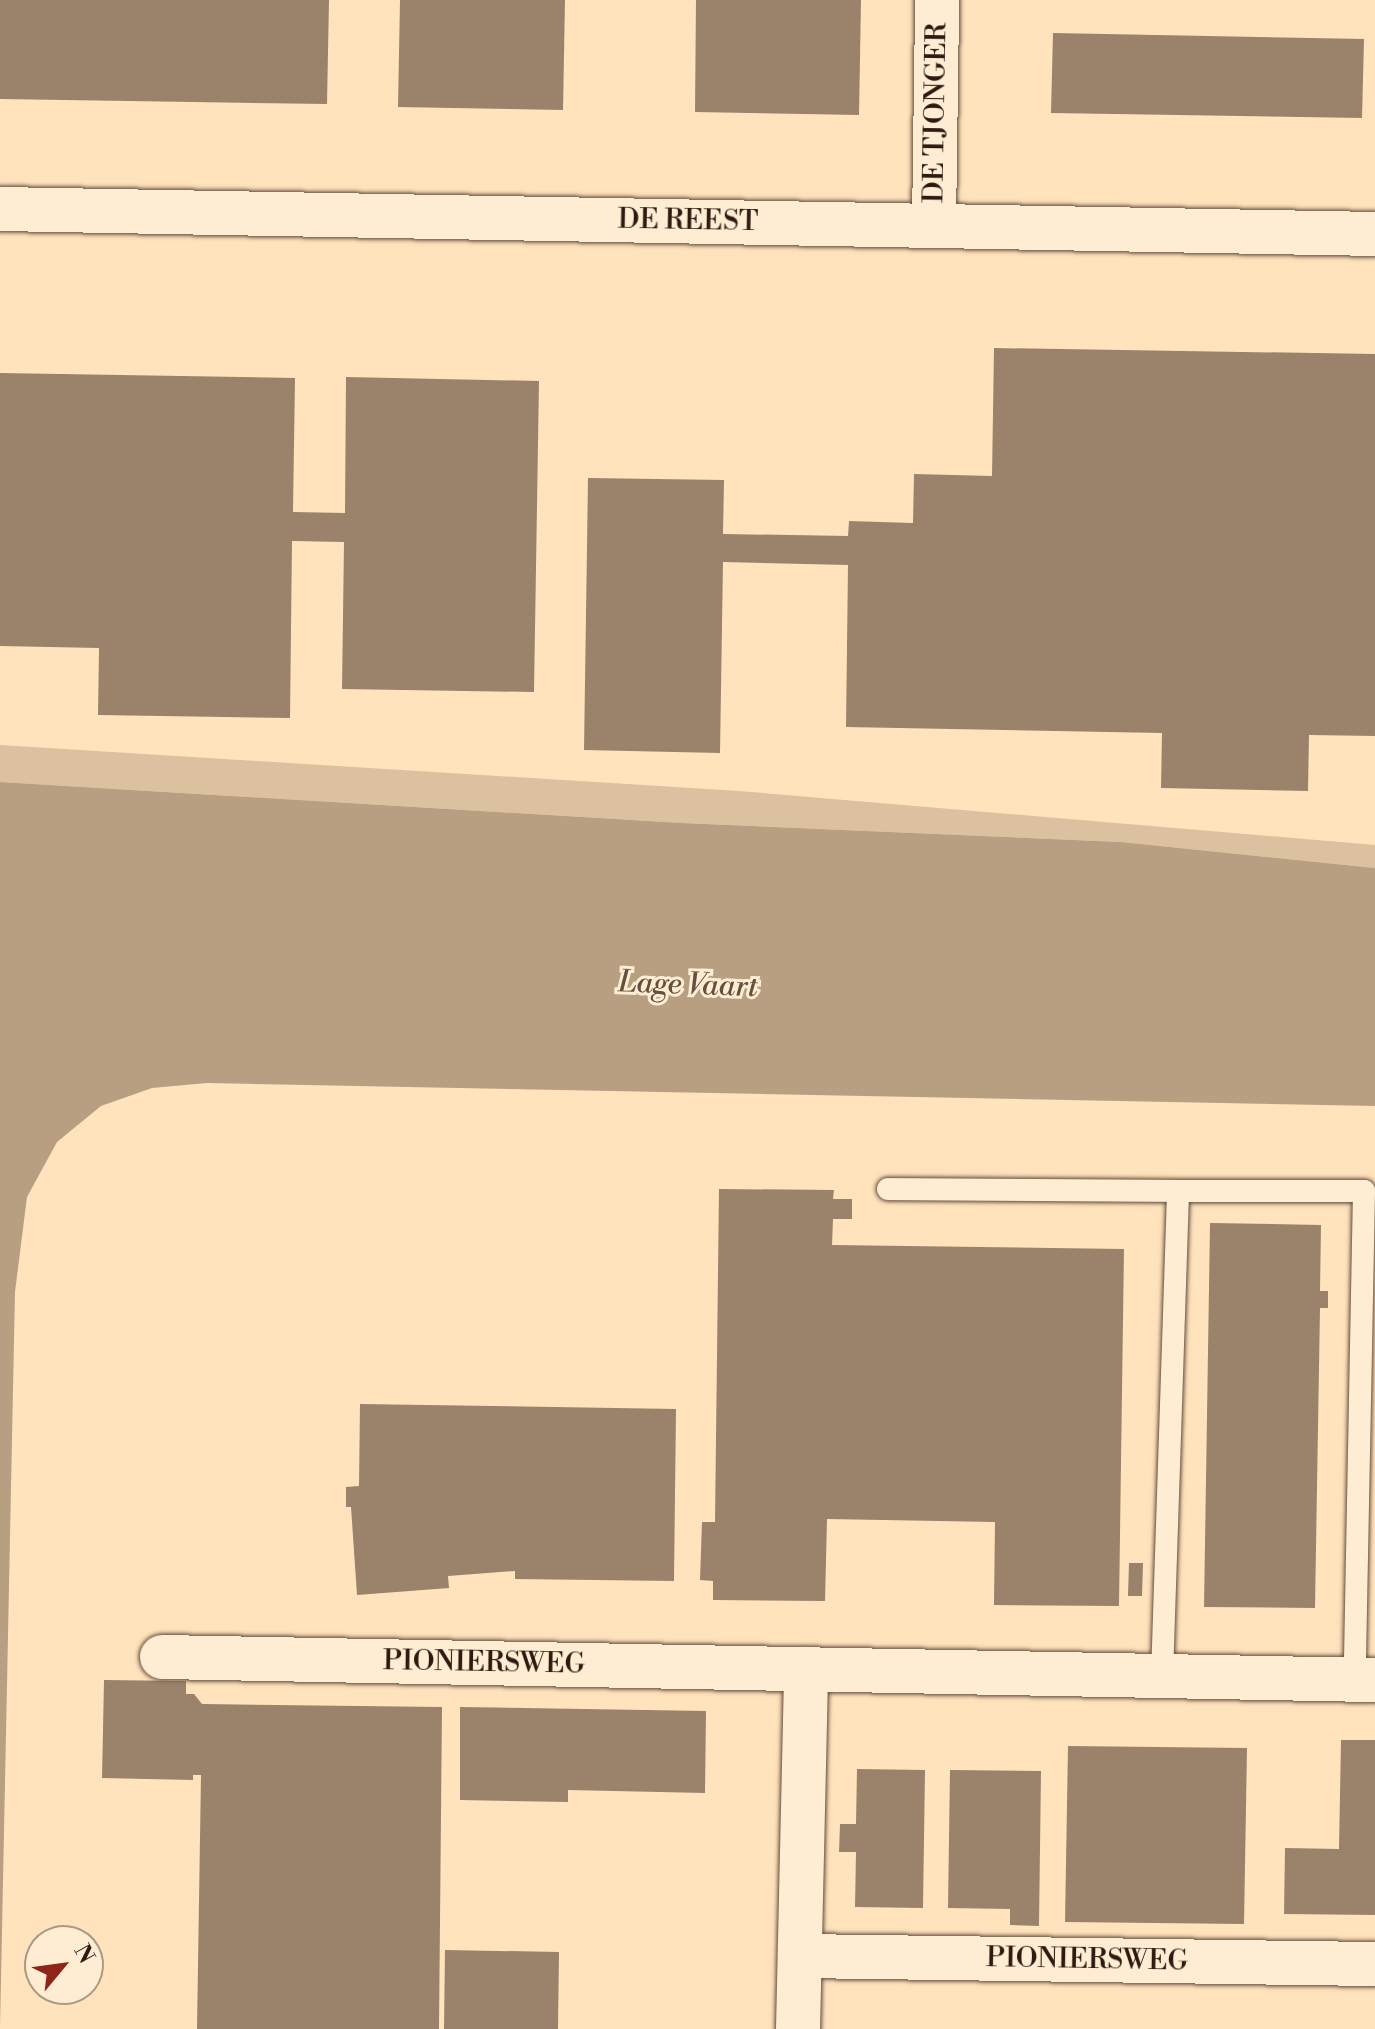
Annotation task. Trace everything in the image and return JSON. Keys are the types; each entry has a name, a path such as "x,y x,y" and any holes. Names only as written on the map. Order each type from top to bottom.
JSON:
{"street":[{"name":"DE TJONGER","path":"934,225 937,0"},
{"name":"DE REEST","path":"0,209 1375,234"},
{"name":"PIONIERSWEG","path":"162,1657 1365,1680"},
{"path":"798,2029 806,1669"},
{"name":"PIONIERSWEG","path":"800,1956 1375,1964"}],"lane":[{"path":"888,1189 1364,1191 1365,1680"},
{"path":"1162,1676 1178,1191"}],"shaded area":[{"path":"0,745 739,791 1375,845 1375,868 1121,842 682,823 0,782"}],"water":[{"name":"Lage Vaart","path":"0,782 682,823 1121,842 1375,868 1375,1106 207,1083 152,1088 101,1106 57,1142 27,1197 15,1292 0,2029"}],"building":[{"path":"0,0 329,0 327,104 0,99"},
{"path":"400,0 565,0 563,110 398,107"},
{"path":"696,0 861,0 859,115 695,112"},
{"path":"1053,33 1364,39 1362,118 1051,113"},
{"path":"994,348 1375,354 1375,736 1309,735 1308,791 1161,788 1162,733 846,727 848,565 723,562 720,753 584,750 588,478 724,480 723,534 848,536 849,521 913,523 914,474 992,476"},
{"path":"0,373 295,378 293,512 345,513 346,377 539,381 534,692 342,689 344,542 292,541 290,718 98,715 99,648 0,646"},
{"path":"719,1189 834,1190 833,1199 852,1199 852,1219 833,1219 832,1245 1124,1249 1119,1606 994,1605 995,1522 827,1519 825,1601 713,1600 713,1581 700,1580 702,1522 715,1522"},
{"path":"1210,1223 1321,1225 1320,1291 1328,1291 1328,1308 1320,1308 1315,1608 1204,1607"},
{"path":"360,1404 676,1409 674,1581 515,1579 515,1571 448,1576 449,1588 357,1595 351,1507 346,1507 346,1487 359,1486"},
{"path":"1129,1563 1143,1563 1142,1596 1128,1596"},
{"path":"104,1680 186,1681 186,1694 194,1694 202,1704 442,1707 439,2029 197,2029 201,1775 193,1775 193,1780 102,1778"},
{"path":"460,1707 706,1711 705,1793 568,1790 568,1802 460,1800"},
{"path":"1341,1740 1375,1740 1375,1915 1284,1914 1285,1848 1339,1849"},
{"path":"1068,1746 1247,1748 1244,1924 1065,1922"},
{"path":"857,1769 925,1770 923,1908 855,1907 856,1852 839,1852 840,1824 856,1824"},
{"path":"950,1770 1041,1771 1039,1926 1010,1925 1010,1909 948,1908"},
{"path":"445,1950 559,1952 558,2029 444,2029"}]}
